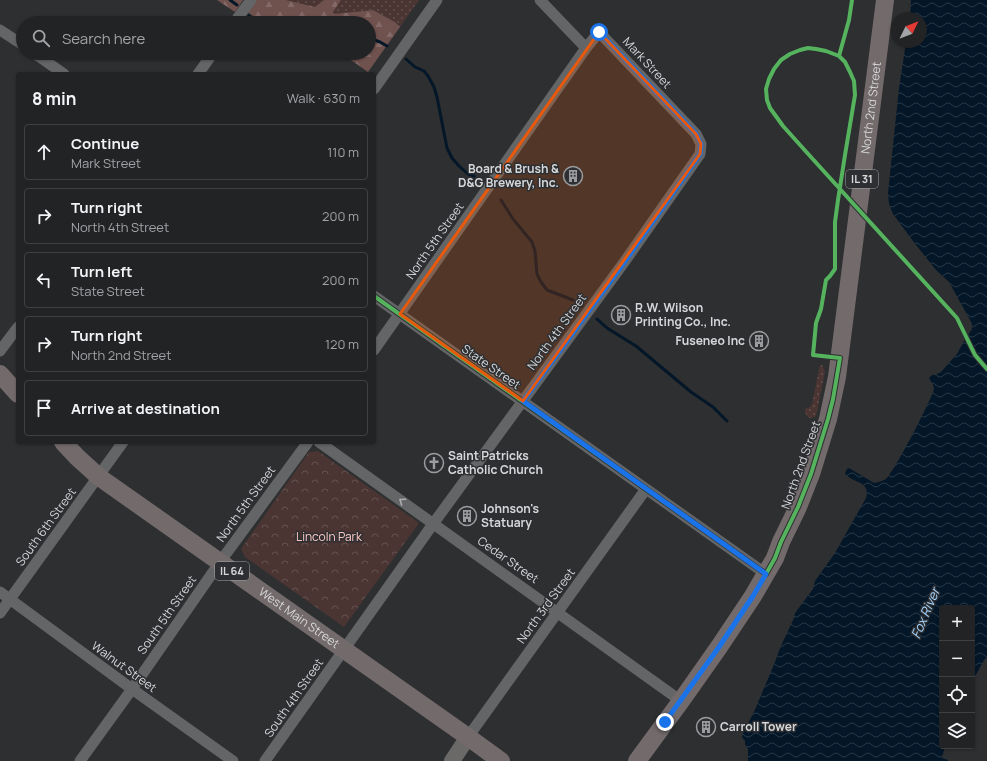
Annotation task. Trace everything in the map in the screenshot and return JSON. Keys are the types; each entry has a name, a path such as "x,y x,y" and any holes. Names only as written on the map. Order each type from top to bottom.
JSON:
{"main road":[{"name":"North 2nd Street","path":"637,761 681,701 753,596 775,558 811,474 828,419 840,358 850,266 885,0"},
{"path":"0,374 16,392"},
{"name":"West Main Street","path":"65,444 99,477 500,761"}],"street":[{"path":"239,16 251,0"},
{"path":"376,86 437,0"},
{"path":"540,0 586,48"},
{"path":"0,30 16,40"},
{"name":"Mark Street","path":"586,48 599,32 696,134 701,144"},
{"name":"North 5th Street","path":"376,347 586,48"},
{"path":"44,60 61,72"},
{"path":"199,72 208,60"},
{"name":"North 4th Street","path":"344,650 433,524 625,261 700,154 701,144"},
{"name":"State Street","path":"376,297 766,574"},
{"path":"0,351 16,330"},
{"name":"South 6th Street","path":"0,612 122,444"},
{"name":"North 5th Street","path":"220,562 307,444"},
{"name":"Cedar Street","path":"322,444 681,701"},
{"name":"North 3rd Street","path":"468,737 646,489"},
{"name":"South 5th Street","path":"80,761 220,562"},
{"name":"Walnut Street","path":"0,592 233,761"},
{"name":"South 4th Street","path":"265,761 344,650"},
{"path":"452,761 468,737"}],"highlighted area":[{"path":"599,32 696,134 701,144 700,154 523,401 400,314"}],"green space":[{"path":"217,0 243,0 235,12"},
{"path":"254,0 286,0 315,7 324,0 341,0 333,14 373,10 395,22 400,27 368,72 351,60 376,60 376,16 253,16 246,11"},
{"path":"286,0 324,0 315,7"},
{"path":"341,0 419,0 400,27 395,22 373,10 333,14 332,12"},
{"path":"820,365 822,365 825,371 817,412 815,417 810,418 806,414 805,409 810,407 812,404"},
{"name":"Lincoln Park","path":"318,451 419,523 344,627 245,557 241,549 309,452"}],"water":[{"name":"Fox River","path":"911,0 987,0 987,657 975,676 975,605 939,605 939,749 944,749 942,758 948,761 748,761 748,749 742,737 743,733 754,712 795,613 813,589 815,581 835,553 866,498 866,488 845,473 847,469 849,468 874,483 886,479 904,451 932,396 934,388 929,378 932,375 941,372 957,354 972,329 972,324 949,282 936,270 916,245 893,214 889,204 888,193 899,88 905,48 927,48 927,12 910,12"}],"waterway":[{"path":"230,0 237,5"},
{"path":"376,41 387,46"},
{"path":"406,59 415,67 424,71 428,76 437,97 447,148 452,158 459,166 468,174 474,176"},
{"path":"501,200 513,219 532,242 535,251 537,274 541,282 547,290 573,300"},
{"path":"597,319 607,328 636,346 691,392 713,407 727,421"}],"cycle path":[{"path":"839,56 849,20 852,0"},
{"path":"808,48 816,49 839,56 845,62 854,81 855,95 840,189 783,126 770,108 767,100 766,89 774,69 781,60 800,50 808,48"},
{"path":"376,297 766,574 775,558 798,507 811,474 833,399 840,358 813,355 816,323 821,309 826,280 835,269 835,222 840,189"},
{"path":"840,189 957,318 975,355 987,369"}],"place":[{"name":"Board & Brush & D&G Brewery, Inc.","path":"573,176"},
{"name":"R.W. Wilson Printing Co., Inc.","path":"621,315"},
{"name":"Fuseneo Inc","path":"759,341"},
{"name":"Saint Patricks Catholic Church","path":"434,463"},
{"name":"Johnson's Statuary","path":"467,516"},
{"name":"Carroll Tower","path":"706,727"}],"route":[{"path":"599,32 696,134 701,144 700,154 625,261 523,401 766,574 719,647 665,722"}]}
